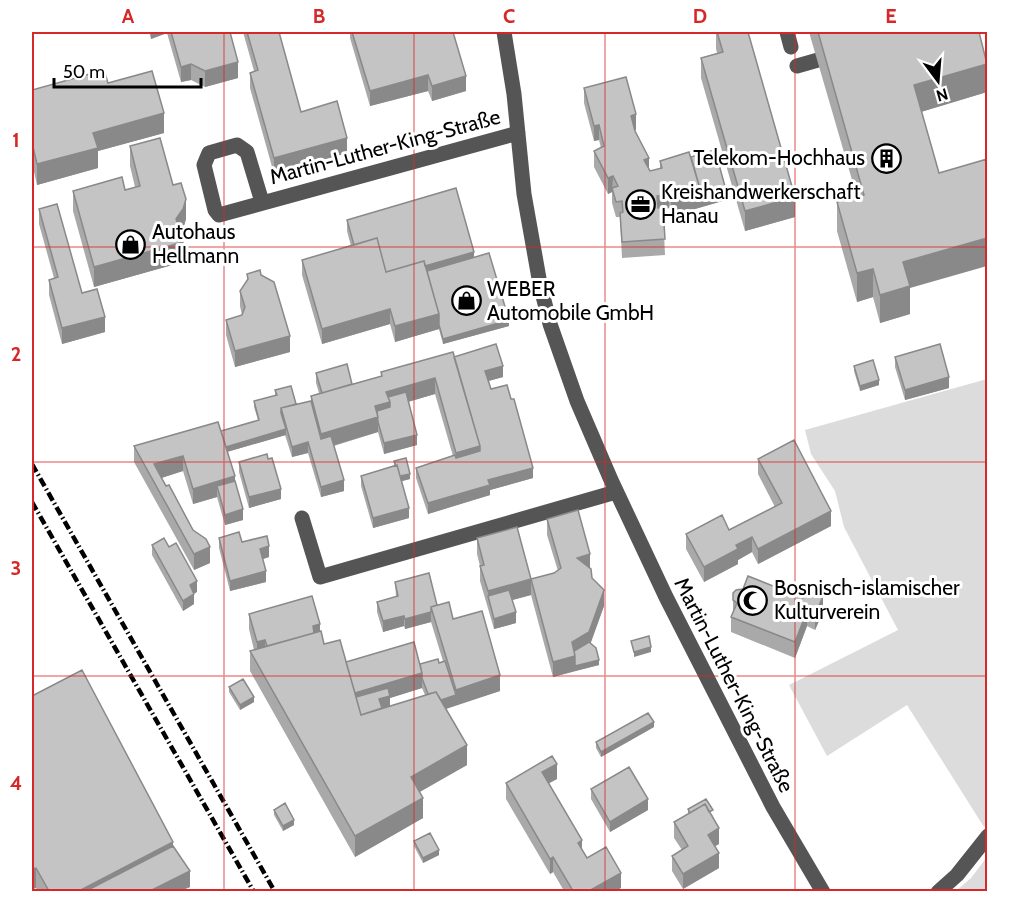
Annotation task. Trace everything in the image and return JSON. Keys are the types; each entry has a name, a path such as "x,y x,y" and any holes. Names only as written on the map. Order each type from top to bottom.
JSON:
{"street":[{"name":"Martin-Luther-King-Straße","path":"504,32 524,194 544,302 577,401 616,492 666,597 773,807 823,891"},
{"path":"787,32 791,47"},
{"path":"797,66 818,60"},
{"name":"Martin-Luther-King-Straße","path":"262,202 247,152 237,145 209,153 204,165 214,210 219,215 518,133"},
{"path":"302,518 320,577 616,492"},
{"path":"938,891 957,875 987,836"}],"shaded area":[{"path":"987,379 988,822 984,827 907,705 827,756 789,685 898,630 844,527 835,491 811,454 805,430"},
{"path":"987,857 987,891 956,891 971,878"}],"building":[{"path":"171,32 230,32 238,62 205,71 191,64 181,67"},
{"path":"247,32 279,32 301,112 337,101 347,138 274,158 250,73 258,70"},
{"path":"352,32 453,32 466,76 432,86 428,75 370,91"},
{"path":"717,32 748,32 795,197 745,211 701,58 723,52"},
{"path":"818,32 979,32 987,64 914,85 939,173 987,159 987,238 903,262 910,286 880,295 873,269 857,273 837,202 864,195"},
{"path":"104,70 108,83 152,71 164,113 93,133 98,148 37,164 32,143 32,90"},
{"path":"626,77 636,114 631,116 635,131 649,158 644,160 650,171 662,168 660,161 689,152 701,192 671,201 669,193 657,196 658,208 663,208 665,239 622,242 620,213 623,212 622,201 616,202 612,188 618,186 613,176 608,178 594,151 604,146 599,125 594,126 584,88"},
{"path":"160,138 173,185 181,183 186,199 176,219 183,242 94,267 73,191 122,177 125,190 140,186 130,146"},
{"path":"715,150 726,190 701,197 691,157"},
{"path":"456,188 474,252 425,266 424,261 386,272 377,238 354,245 347,220"},
{"path":"57,204 82,293 97,289 105,317 62,328 49,280 58,277 39,209"},
{"path":"377,238 386,272 424,261 439,314 395,326 390,309 322,329 302,260"},
{"name":"WEBER Automobile GmbH","path":"489,253 509,320 443,339 439,314 427,271"},
{"path":"260,270 261,275 274,282 290,336 235,351 226,320 242,315 245,307 240,291 248,279 247,274"},
{"path":"496,344 503,366 485,371 491,389 507,385 511,399 514,399 533,468 488,480 490,485 428,503 416,468 455,455 456,458 480,451 454,357"},
{"path":"940,344 949,377 905,390 895,357"},
{"path":"453,352 480,446 456,453 435,378 386,392 390,402 375,406 378,417 321,434 311,396 382,376 381,372"},
{"path":"873,360 879,380 860,386 854,366"},
{"path":"347,364 352,384 322,393 316,373"},
{"path":"291,386 296,404 281,408 286,429 226,447 221,431 259,420 254,401 277,395 275,390"},
{"path":"406,392 417,435 384,443 377,411 390,407 388,397"},
{"path":"311,401 321,439 331,436 344,480 321,487 308,442 292,447 281,408"},
{"path":"218,422 235,476 193,489 183,456 154,464 166,486 169,485 193,530 206,539 210,547 194,554 134,446"},
{"path":"794,440 831,511 758,549 752,537 736,545 738,549 704,567 686,534 722,515 729,530 782,503 758,459"},
{"path":"267,454 268,459 272,458 281,489 249,497 239,462"},
{"path":"406,458 410,474 400,476 394,461"},
{"path":"397,465 409,508 373,518 361,476"},
{"path":"235,481 243,509 225,515 217,486"},
{"path":"578,510 590,554 577,558 591,569 592,578 604,590 589,632 572,642 575,656 553,662 531,579 554,573 561,568 547,519"},
{"path":"517,527 531,579 488,591 480,566 484,565 477,538"},
{"path":"239,532 242,542 267,536 269,546 260,549 266,571 230,581 219,538"},
{"path":"164,538 169,547 176,543 197,581 190,585 194,594 183,601 152,545"},
{"path":"429,573 437,605 431,607 431,612 405,619 404,616 383,621 377,602 398,596 395,582"},
{"path":"748,576 803,598 806,590 823,596 815,615 807,611 795,642 731,617 737,603 733,600 733,593 743,589"},
{"path":"509,590 516,612 494,619 488,596"},
{"path":"312,596 320,624 313,626 314,633 267,646 265,640 257,642 249,614"},
{"path":"449,602 453,619 482,611 500,675 456,690 431,607"},
{"path":"321,631 324,644 340,640 361,715 436,692 467,745 411,777 423,798 355,836 250,651"},
{"path":"649,636 651,647 634,652 631,641"},
{"path":"414,642 422,673 355,693 346,662"},
{"path":"589,642 596,648 599,660 575,666 574,651"},
{"path":"438,659 439,663 445,661 456,695 441,700 436,692 428,694 420,664"},
{"path":"82,670 173,842 79,891 49,891 36,868 32,869 32,696"},
{"path":"243,679 254,697 240,705 229,687"},
{"path":"388,688 390,696 379,699 382,708 361,715 356,697"},
{"path":"648,713 654,722 601,752 596,742"},
{"path":"552,756 557,764 542,772 582,840 578,843 587,858 606,847 621,873 589,891 573,891 553,857 550,859 506,783"},
{"path":"629,767 648,799 610,822 591,789"},
{"path":"706,799 713,810 709,812 705,804 690,813 688,809"},
{"path":"285,803 294,820 283,826 274,810"},
{"path":"705,804 719,828 708,835 719,853 683,874 672,856 688,846 674,822"},
{"path":"430,833 439,850 423,858 414,841"},
{"path":"173,846 190,871 150,891 86,891"}],"railway":[{"path":"32,464 275,892"},
{"path":"32,502 254,892"}],"place":[{"name":"Telekom-Hochhaus","path":"886,158"},
{"name":"Kreishandwerkerschaft Hanau","path":"640,204"},
{"name":"Autohaus Hellmann","path":"131,244"},
{"name":"WEBER Automobile GmbH","path":"466,301"},
{"name":"Bosnisch-islamischer Kulturverein","path":"753,600"}]}
